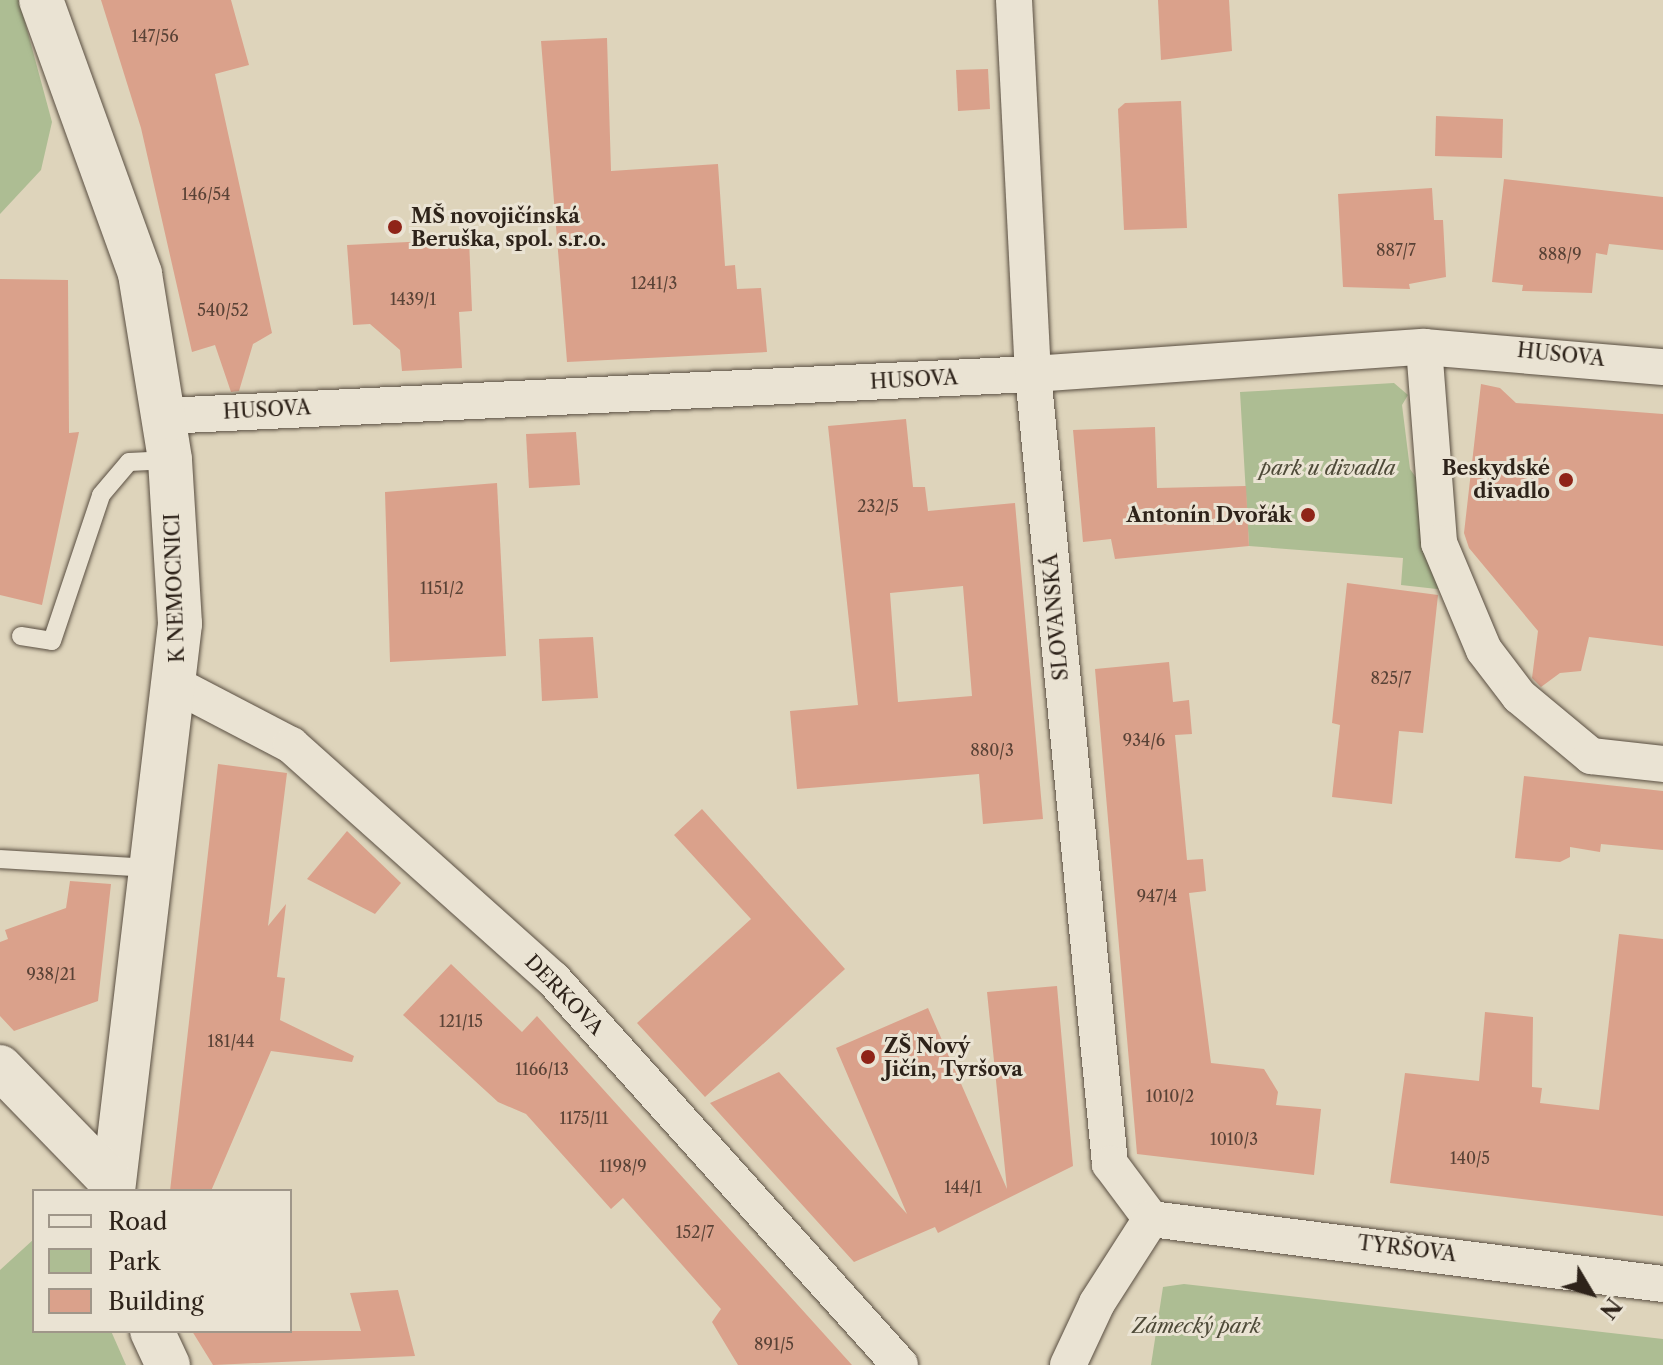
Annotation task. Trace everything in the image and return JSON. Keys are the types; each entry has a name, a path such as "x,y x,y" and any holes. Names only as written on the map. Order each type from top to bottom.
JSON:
{"street":[{"name":"K NEMOCNICI","path":"41,0 140,274 170,460 180,624 176,685 113,1186"},
{"name":"SLOVANSKÁ","path":"1014,0 1033,374 1110,1164 1151,1219"},
{"name":"HUSOVA","path":"164,416 1033,374 1424,347 1663,367"},
{"path":"1424,347 1439,543 1484,650 1519,696 1591,756 1663,764"},
{"name":"DERKOVA","path":"176,685 291,745 553,979 900,1365"},
{"path":"0,1067 113,1186"},
{"path":"1068,1365 1097,1303 1151,1219"},
{"name":"TYRŠOVA","path":"1151,1219 1663,1284"},
{"path":"153,1333 168,1365"}],"lane":[{"path":"21,636 52,641 101,495 129,462 170,460"},
{"path":"0,859 153,868"}],"green space":[{"path":"0,0 19,0 52,122 41,170 0,214"},
{"name":"park u divadla","path":"1394,383 1408,395 1402,405 1410,469 1424,489 1446,590 1401,585 1403,558 1249,546 1240,392"},
{"path":"32,1241 32,1333 112,1333 126,1365 0,1365 0,1270"},
{"name":"Zámecký park","path":"1184,1284 1663,1339 1663,1365 1151,1365 1163,1287"}],"building":[{"path":"101,0 231,0 249,65 215,74 272,333 253,344 239,391 231,392 215,345 192,352 141,128"},
{"path":"1158,0 1229,0 1232,51 1161,60"},
{"path":"607,38 611,171 718,164 725,266 735,265 737,289 761,288 767,352 567,362 541,41"},
{"path":"988,69 990,109 958,111 956,70"},
{"path":"1181,101 1187,228 1124,230 1118,109 1125,103"},
{"path":"1436,116 1503,119 1502,158 1435,156"},
{"path":"1504,179 1663,197 1663,250 1609,244 1607,255 1596,253 1592,293 1522,291 1523,285 1492,282"},
{"path":"1432,188 1434,220 1443,220 1446,277 1409,284 1410,289 1343,287 1338,194"},
{"path":"469,239 472,311 459,312 462,368 402,371 400,350 370,324 353,325 347,245"},
{"path":"0,279 68,280 69,433 79,432 42,605 0,595"},
{"name":"Beskydské divadlo","path":"1481,384 1500,388 1516,403 1663,414 1663,646 1589,637 1581,671 1560,673 1541,687 1532,678 1538,631 1469,548 1464,533"},
{"path":"906,419 913,487 925,487 928,511 1015,503 1043,819 983,824 979,774 797,789 790,711 858,705 828,426","holes":["963,586 972,696 898,702 890,593"]},
{"path":"1155,427 1157,488 1246,486 1249,546 1115,559 1111,539 1083,542 1073,430"},
{"path":"576,432 580,485 529,488 526,434"},
{"path":"497,483 506,656 390,662 385,492"},
{"path":"1347,583 1438,595 1423,733 1399,731 1392,804 1332,797 1340,725 1332,723"},
{"path":"593,637 598,698 542,701 539,639"},
{"path":"1169,662 1173,702 1189,700 1192,734 1175,735 1187,860 1203,859 1206,891 1189,893 1211,1063 1264,1069 1278,1092 1276,1105 1321,1109 1314,1175 1137,1154 1095,669"},
{"path":"218,764 287,773 268,926 286,904 277,977 285,978 280,1020 354,1056 352,1062 271,1051 212,1189 170,1189"},
{"path":"1524,776 1663,791 1663,850 1601,844 1600,852 1570,847 1570,857 1560,862 1515,858"},
{"path":"702,809 845,969 705,1097 637,1023 751,919 674,835"},
{"path":"347,831 401,883 375,914 307,879"},
{"path":"70,881 111,884 98,1001 14,1031 0,1016 0,942 8,939 5,930 66,908"},
{"path":"1619,934 1663,939 1663,1216 1390,1183 1405,1073 1479,1081 1485,1012 1533,1017 1532,1087 1542,1088 1540,1103 1599,1110"},
{"path":"451,964 522,1032 537,1016 852,1365 738,1365 712,1322 721,1309 623,1198 611,1209 526,1114 498,1102 403,1015"},
{"path":"1057,986 1073,1166 938,1233 935,1227 854,1262 710,1103 779,1072 907,1214 836,1048 928,1008 1007,1189 987,992"},
{"path":"398,1290 415,1356 213,1365 193,1333 361,1331 350,1293"}],"place":[{"name":"MŠ novojičínská Beruška, spol. s.r.o.","path":"395,227"},
{"name":"Beskydské divadlo","path":"1566,480"},
{"name":"Antonín Dvořák","path":"1308,515"},
{"name":"ZŠ Nový Jičín, Tyršova","path":"868,1057"}]}
